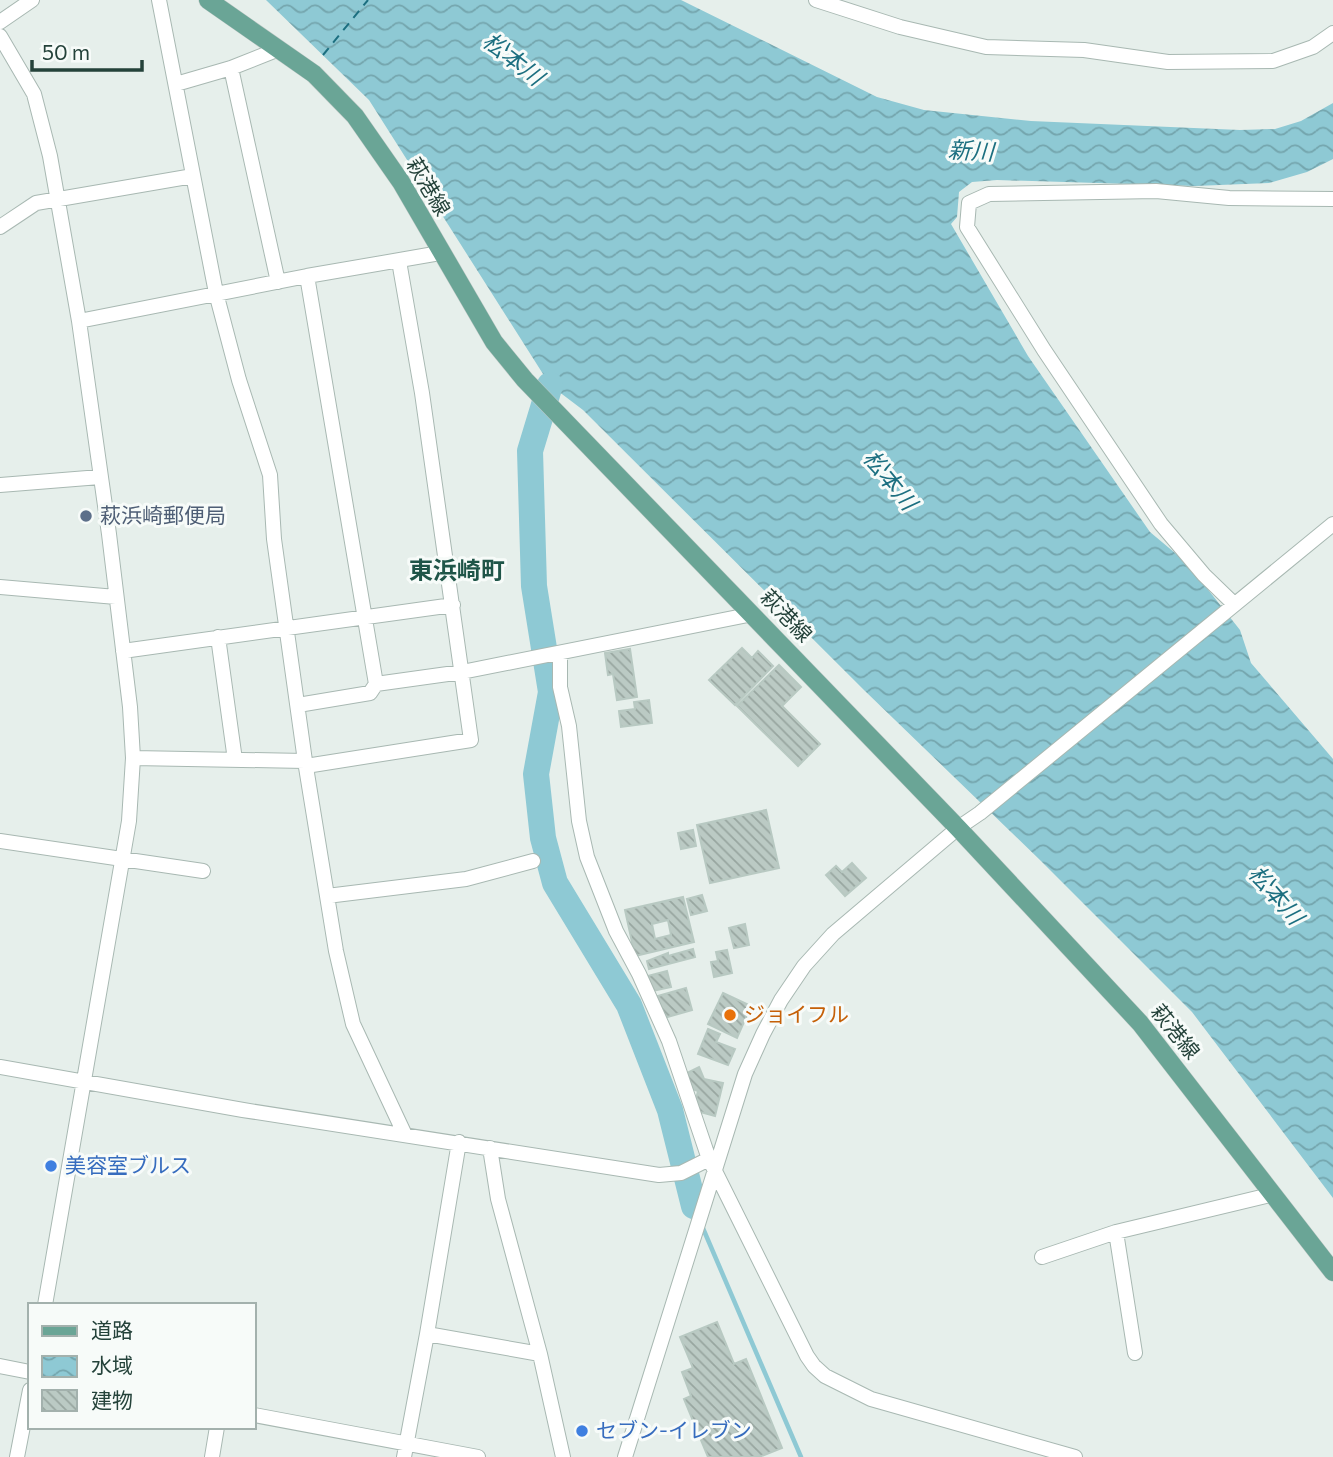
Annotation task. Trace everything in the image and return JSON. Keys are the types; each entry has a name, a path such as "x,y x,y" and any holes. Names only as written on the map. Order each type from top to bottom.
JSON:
{"main road":[{"name":"萩港線","path":"208,0 324,82 355,116 401,182 494,342 526,380 958,828 1140,1023 1333,1272"}],"street":[{"path":"0,23 32,0"},
{"path":"159,0 216,293 239,380 270,475 274,538 306,763 327,896 353,1024 405,1135"},
{"path":"816,0 900,27 986,47 1084,50 1168,62 1273,61 1313,47 1333,33"},
{"path":"0,36 34,94 50,156 79,320 123,651 133,758 129,821 123,860 45,1303"},
{"path":"176,84 231,68 279,49"},
{"path":"231,68 278,282"},
{"path":"0,227 36,203 193,176"},
{"path":"1231,606 1161,524 1044,350 967,228 969,203 989,194 1156,191 1229,198 1333,199"},
{"path":"79,320 440,253"},
{"path":"133,758 306,763 471,740 422,393 399,261"},
{"path":"299,705 370,693 376,684 307,276"},
{"path":"0,485 100,477"},
{"path":"625,1457 712,1165 745,1074 781,1000 804,966 833,934 958,828 980,813 1333,524"},
{"path":"0,587 116,597"},
{"path":"123,651 453,605"},
{"path":"376,684 462,672 753,614"},
{"path":"218,637 235,760"},
{"path":"556,654 569,726 579,821 587,857 616,931 669,1041 712,1165 807,1356 825,1376 872,1399 1075,1457"},
{"path":"0,841 203,871"},
{"path":"327,896 466,879 533,861"},
{"path":"0,1067 83,1083 659,1175 681,1173 712,1165"},
{"path":"405,1450 458,1142"},
{"path":"489,1148 498,1199 540,1354 564,1457"},
{"path":"1042,1257 1116,1232 1274,1194"},
{"path":"1116,1232 1135,1353"},
{"path":"427,1334 540,1354"},
{"path":"0,1366 28,1372"},
{"path":"17,1457 28,1400"},
{"path":"256,1415 405,1450 478,1457"},
{"path":"212,1457 217,1429"}],"water":[{"path":"266,0 681,0 877,97 924,110 1031,121 1240,130 1275,129 1301,121 1333,103 1333,159 1307,172 1269,183 1195,186 997,180 972,182 959,192 957,217 951,224 1028,356 1150,532 1187,563 1240,630 1251,663 1333,759 1333,1198 1192,1012 583,410 550,385 369,100"}],"building":[{"path":"742,648 752,658 758,651 773,666 735,705 709,680"},
{"path":"630,649 637,697 617,700 613,674 608,675 605,653"},
{"path":"779,665 801,687 782,706 820,744 798,766 737,706"},
{"path":"649,700 652,723 621,727 619,711 635,709 634,702"},
{"path":"766,810 779,868 710,883 697,825"},
{"path":"693,830 696,846 681,849 678,833"},
{"path":"852,863 866,878 845,896 826,875 836,866 842,872"},
{"path":"702,895 707,911 691,915 687,899"},
{"path":"683,897 694,942 635,956 625,910","holes":["668,920 671,935 655,939 652,924"]},
{"path":"745,924 749,945 734,948 729,928"},
{"path":"693,949 695,957 649,969 647,961 668,953 668,956"},
{"path":"727,950 732,973 714,977 711,962 718,961 716,952"},
{"path":"667,971 671,987 652,991 648,976"},
{"path":"686,988 692,1010 664,1018 658,996"},
{"name":"ジョイフル","path":"723,993 751,1006 737,1038 708,1024"},
{"path":"708,1029 720,1034 716,1042 735,1049 728,1065 698,1054"},
{"path":"699,1067 704,1079 723,1083 715,1116 700,1112 695,1103 698,1091 692,1089 685,1074"},
{"path":"717,1322 734,1364 746,1359 782,1448 759,1457 708,1457 684,1399 691,1396 682,1372 693,1368 680,1337"}],"waterway":[{"path":"550,385 530,451 534,586 551,692 536,774 543,838 555,883 629,1005 670,1110 694,1206"},
{"path":"702,1226 801,1457"}],"ferry route":[{"path":"323,55 368,0"}],"place":[{"name":"萩浜崎郵便局","path":"86,516"},
{"name":"ジョイフル","path":"730,1015"},
{"name":"美容室ブルス","path":"51,1166"},
{"name":"セブン-イレブン","path":"582,1431"}],"district":[{"name":"東浜崎町","path":"457,571"}],"water label":[{"name":"松本川","path":"513,59"},
{"name":"新川","path":"971,151"},
{"name":"松本川","path":"890,480"},
{"name":"松本川","path":"1276,895"}]}
